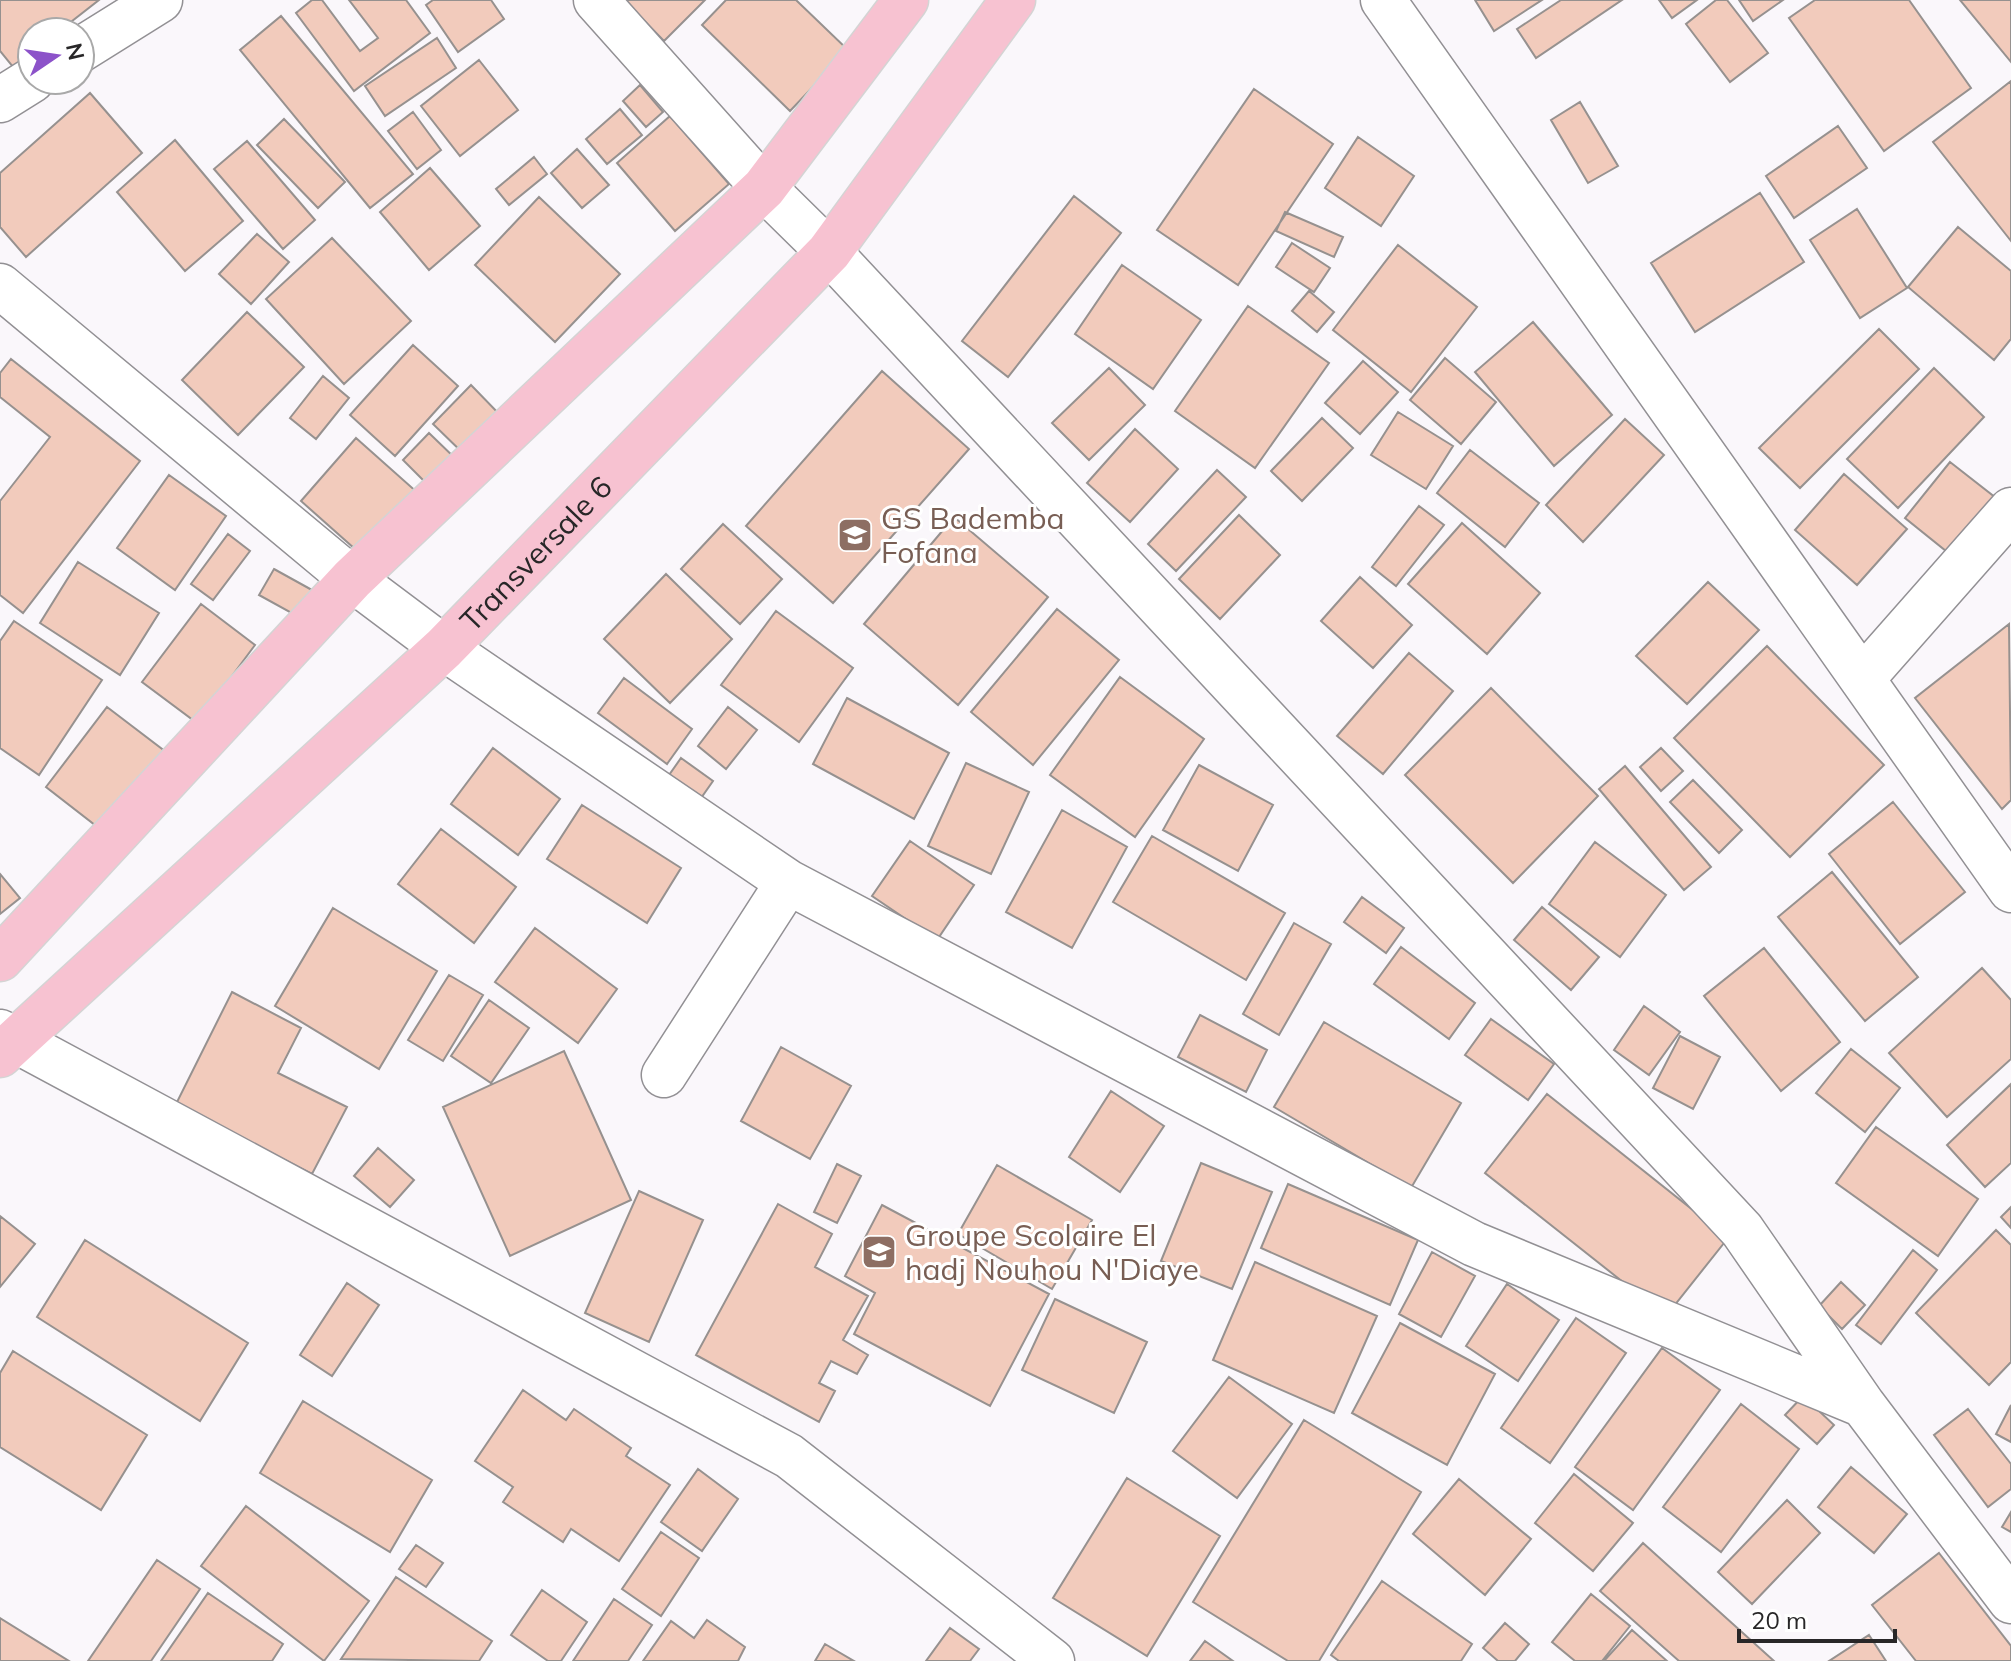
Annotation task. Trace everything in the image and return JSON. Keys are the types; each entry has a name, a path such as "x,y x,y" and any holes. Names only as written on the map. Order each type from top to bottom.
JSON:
{"main road":[{"path":"0,959 352,579 764,188 906,0"},
{"name":"Transversale 6","path":"5,1043 444,648 829,252 1013,0"}],"street":[{"path":"96,40 160,0"},
{"path":"596,0 764,188 829,252 1742,1230 1863,1405 2011,1601"},
{"path":"1383,0 2011,890"},
{"path":"0,286 352,579 444,648 788,882 1474,1244 1863,1405"},
{"path":"1862,679 2011,510"},
{"path":"664,1075 788,882"},
{"path":"5,1043 789,1456 1052,1661"}],"building":[{"path":"0,0 99,0 78,16 16,16 16,65 13,67 0,51"},
{"path":"312,0 322,0 360,51 378,38 349,0 406,0 430,33 354,91 296,13"},
{"path":"433,0 491,0 504,19 458,52 426,5"},
{"path":"624,0 705,0 664,41"},
{"path":"726,0 796,0 848,50 790,111 702,25"},
{"path":"1475,0 1542,0 1494,31"},
{"path":"1561,0 1622,0 1536,58 1517,29"},
{"path":"1659,0 1697,0 1672,18"},
{"path":"1716,0 1727,0 1768,53 1730,82 1686,24"},
{"path":"1739,0 1783,0 1753,21"},
{"path":"1815,0 1909,0 1971,88 1884,151 1789,18"},
{"path":"1960,0 2011,0 2011,62"},
{"path":"281,16 413,174 370,208 240,50"},
{"path":"437,38 456,68 385,116 365,86"},
{"path":"479,60 518,110 460,156 421,106"},
{"path":"2011,81 2011,241 1933,142"},
{"path":"640,85 663,112 646,127 623,101"},
{"path":"1254,89 1333,144 1238,285 1157,230"},
{"path":"87,96 93,96 142,153 26,257 0,227 0,173"},
{"path":"1580,102 1618,166 1588,183 1551,120"},
{"path":"620,109 642,135 607,164 586,139"},
{"path":"413,112 441,150 417,169 388,131"},
{"path":"670,116 729,184 675,231 617,163"},
{"path":"284,119 345,182 318,208 257,145"},
{"path":"1838,126 1867,168 1794,218 1766,176"},
{"path":"1358,137 1414,176 1381,226 1325,188"},
{"path":"175,140 243,221 185,271 117,192"},
{"path":"247,141 315,220 283,249 214,169"},
{"path":"577,149 609,185 582,208 551,173"},
{"path":"534,157 547,174 509,205 496,189"},
{"path":"430,168 480,226 429,270 380,212"},
{"path":"1760,193 1804,262 1695,332 1651,263"},
{"path":"1074,196 1121,233 1008,377 962,341"},
{"path":"539,197 620,274 555,342 475,265"},
{"path":"1857,209 1907,288 1860,318 1810,240"},
{"path":"1285,212 1343,237 1334,257 1276,231"},
{"path":"1958,227 2011,271 2011,339 1994,360 1908,287"},
{"path":"257,234 289,262 251,304 219,274"},
{"path":"332,238 411,321 344,384 266,299"},
{"path":"1292,243 1330,268 1314,292 1276,267"},
{"path":"1398,245 1477,307 1411,392 1333,330"},
{"path":"1122,265 1201,320 1153,389 1075,334"},
{"path":"1309,291 1334,312 1317,332 1292,311"},
{"path":"1248,306 1329,363 1255,468 1175,411"},
{"path":"247,312 304,367 238,435 182,380"},
{"path":"1533,322 1612,415 1554,466 1475,372"},
{"path":"1879,329 1919,369 1800,488 1759,448"},
{"path":"413,345 458,386 395,456 350,415"},
{"path":"1445,358 1496,402 1461,444 1410,400"},
{"path":"11,359 140,461 23,613 0,595 0,501 50,437 0,397 0,373"},
{"path":"1363,361 1398,392 1360,434 1325,403"},
{"path":"1109,368 1145,405 1089,460 1052,423"},
{"path":"1934,368 1984,417 1898,508 1847,459"},
{"path":"882,371 969,449 833,603 746,526"},
{"path":"323,376 349,398 316,439 290,418"},
{"path":"471,385 505,420 468,458 433,424"},
{"path":"1398,412 1453,446 1426,489 1371,455"},
{"path":"1322,418 1353,448 1302,501 1271,471"},
{"path":"1625,419 1664,455 1583,542 1546,505"},
{"path":"1135,429 1178,469 1130,522 1087,483"},
{"path":"429,433 459,462 433,490 403,460"},
{"path":"356,438 419,494 364,557 301,501"},
{"path":"1470,450 1539,503 1505,547 1437,493"},
{"path":"1950,462 1996,498 1951,555 1905,518"},
{"path":"1217,470 1246,497 1176,571 1148,544"},
{"path":"1844,474 1907,529 1857,585 1795,530"},
{"path":"169,475 226,516 175,590 117,548"},
{"path":"1419,506 1444,525 1396,586 1372,567"},
{"path":"1239,515 1280,555 1220,619 1179,579"},
{"path":"954,517 1048,597 958,705 864,624"},
{"path":"1462,523 1540,593 1487,654 1408,584"},
{"path":"723,524 782,579 740,624 681,569"},
{"path":"228,534 250,551 213,600 191,584"},
{"path":"78,562 159,613 120,675 40,623"},
{"path":"274,569 321,595 306,621 259,595"},
{"path":"666,574 732,639 670,703 604,639"},
{"path":"1360,577 1412,625 1373,668 1321,621"},
{"path":"1708,582 1759,630 1687,704 1636,656"},
{"path":"201,604 255,645 197,723 142,682"},
{"path":"1057,609 1119,660 1033,765 971,712"},
{"path":"776,611 853,668 799,742 721,685"},
{"path":"14,621 102,680 39,775 0,748 0,641"},
{"path":"2009,624 2011,800 2002,809 1915,698"},
{"path":"1767,646 1884,765 1790,857 1674,738"},
{"path":"1409,653 1453,691 1383,774 1337,736"},
{"path":"1120,677 1204,739 1135,837 1050,775"},
{"path":"624,678 692,729 667,764 598,713"},
{"path":"1491,688 1598,796 1513,883 1405,775"},
{"path":"847,698 949,753 914,819 813,764"},
{"path":"107,707 166,752 104,832 46,787"},
{"path":"728,707 757,730 726,769 698,746"},
{"path":"493,748 560,799 518,855 451,804"},
{"path":"1661,748 1683,771 1661,791 1640,767"},
{"path":"681,758 713,781 694,808 662,785"},
{"path":"966,763 1029,792 991,874 928,846"},
{"path":"1199,765 1273,805 1238,871 1163,830"},
{"path":"1625,766 1711,867 1684,890 1599,789"},
{"path":"1693,780 1742,830 1719,853 1670,802"},
{"path":"1893,802 1965,892 1900,944 1829,854"},
{"path":"582,805 681,868 647,923 547,859"},
{"path":"1062,810 1127,847 1072,948 1006,912"},
{"path":"441,829 516,887 474,943 398,884"},
{"path":"1152,836 1285,913 1246,980 1113,902"},
{"path":"910,841 974,885 937,940 872,896"},
{"path":"1595,842 1666,895 1620,957 1549,904"},
{"path":"1832,872 1918,977 1865,1021 1778,917"},
{"path":"0,874 20,898 0,914"},
{"path":"1362,897 1404,928 1386,953 1344,922"},
{"path":"1542,907 1599,957 1571,990 1514,940"},
{"path":"333,908 437,971 379,1069 275,1006"},
{"path":"1294,923 1331,944 1279,1035 1243,1014"},
{"path":"535,928 617,989 578,1043 495,982"},
{"path":"1401,947 1475,1003 1449,1039 1374,984"},
{"path":"1764,948 1840,1042 1781,1091 1704,996"},
{"path":"1982,968 2011,1000 2011,1059 1947,1117 1889,1053"},
{"path":"449,975 483,995 443,1061 408,1040"},
{"path":"232,992 301,1028 278,1073 347,1107 312,1174 176,1104"},
{"path":"489,1000 529,1028 491,1083 451,1056"},
{"path":"1644,1006 1680,1032 1649,1075 1614,1050"},
{"path":"1200,1015 1267,1050 1246,1092 1178,1057"},
{"path":"1491,1019 1554,1064 1528,1100 1465,1055"},
{"path":"1324,1022 1461,1103 1411,1188 1274,1107"},
{"path":"1680,1036 1720,1057 1693,1109 1653,1088"},
{"path":"781,1047 851,1086 810,1159 741,1121"},
{"path":"1851,1049 1900,1088 1865,1132 1816,1093"},
{"path":"564,1051 631,1200 510,1256 443,1107"},
{"path":"2011,1084 2011,1163 1985,1187 1947,1145"},
{"path":"1111,1091 1164,1126 1120,1192 1069,1157"},
{"path":"1547,1094 1728,1238 1666,1316 1485,1173"},
{"path":"1876,1127 1978,1199 1938,1256 1836,1183"},
{"path":"378,1148 414,1180 390,1207 354,1176"},
{"path":"1201,1163 1272,1192 1232,1289 1161,1261"},
{"path":"837,1164 861,1176 837,1223 814,1212"},
{"path":"997,1165 1092,1220 1052,1289 958,1234"},
{"path":"1288,1184 1418,1240 1390,1305 1261,1248"},
{"path":"639,1191 703,1220 649,1342 585,1313"},
{"path":"778,1204 832,1234 815,1267 868,1296 843,1340 868,1355 857,1374 831,1361 819,1383 835,1391 819,1422 696,1355"},
{"path":"882,1205 1049,1294 990,1406 854,1334 875,1293 845,1276"},
{"path":"2011,1207 2011,1228 2001,1217"},
{"path":"0,1216 35,1244 0,1287"},
{"path":"1996,1230 2011,1245 2011,1362 1989,1385 1916,1313"},
{"path":"85,1240 248,1343 200,1421 37,1317"},
{"path":"1913,1250 1937,1270 1881,1344 1856,1325"},
{"path":"1432,1252 1475,1276 1441,1337 1399,1314"},
{"path":"1255,1262 1377,1316 1334,1413 1213,1360"},
{"path":"1841,1282 1865,1305 1842,1329 1819,1306"},
{"path":"347,1283 379,1305 332,1376 300,1355"},
{"path":"1507,1284 1559,1320 1518,1381 1466,1346"},
{"path":"1055,1299 1147,1342 1114,1413 1022,1370"},
{"path":"1576,1318 1626,1353 1550,1463 1501,1428"},
{"path":"1400,1323 1495,1374 1447,1465 1352,1413"},
{"path":"1662,1348 1720,1390 1633,1510 1575,1467"},
{"path":"13,1351 147,1435 101,1510 0,1447 0,1373"},
{"path":"1229,1377 1292,1424 1237,1498 1173,1451"},
{"path":"523,1390 566,1420 574,1409 631,1448 626,1456 670,1485 619,1561 571,1529 563,1542 503,1502 513,1487 475,1461"},
{"path":"1803,1396 1834,1425 1817,1444 1785,1415"},
{"path":"303,1401 432,1480 390,1552 260,1473"},
{"path":"1741,1404 1799,1449 1721,1552 1663,1507"},
{"path":"2011,1405 2011,1442 1996,1434"},
{"path":"1968,1409 2011,1464 2011,1489 1988,1507 1934,1435"},
{"path":"1304,1420 1421,1492 1319,1661 1288,1661 1193,1602"},
{"path":"1851,1467 1907,1514 1874,1553 1818,1507"},
{"path":"698,1469 738,1499 702,1551 661,1522"},
{"path":"1574,1474 1633,1523 1593,1571 1535,1523"},
{"path":"1127,1478 1220,1536 1147,1656 1053,1598"},
{"path":"1459,1479 1531,1539 1485,1595 1413,1534"},
{"path":"1787,1500 1820,1533 1752,1604 1718,1572"},
{"path":"246,1506 369,1601 324,1661 201,1566"},
{"path":"2011,1512 2011,1532 2002,1527"},
{"path":"661,1532 699,1558 661,1616 622,1589"},
{"path":"1643,1543 1774,1661 1679,1661 1600,1591"},
{"path":"416,1545 443,1563 426,1587 399,1569"},
{"path":"1939,1553 2011,1646 2011,1661 1916,1661 1872,1605"},
{"path":"157,1560 200,1589 151,1661 88,1661"},
{"path":"396,1577 492,1641 479,1661 341,1659"},
{"path":"1382,1581 1472,1644 1461,1661 1339,1661 1331,1655"},
{"path":"542,1590 587,1622 561,1661 548,1661 511,1635"},
{"path":"208,1593 283,1644 272,1661 161,1661"},
{"path":"1591,1594 1630,1626 1602,1661 1575,1661 1552,1642"},
{"path":"614,1599 652,1625 628,1661 573,1661"},
{"path":"0,1618 69,1661 0,1661"},
{"path":"707,1620 745,1647 738,1661 643,1661 671,1621 694,1638"},
{"path":"1505,1623 1529,1644 1515,1661 1498,1661 1483,1648"},
{"path":"950,1628 979,1649 970,1661 926,1661"},
{"path":"1632,1630 1667,1661 1604,1661"},
{"path":"1869,1635 1886,1661 1829,1661"},
{"path":"1205,1641 1233,1661 1190,1661"},
{"path":"825,1644 854,1661 815,1661"}],"place":[{"name":"GS Bademba Fofana","path":"855,535"},
{"name":"Groupe Scolaire El hadj Nouhou N'Diaye","path":"879,1252"}]}
